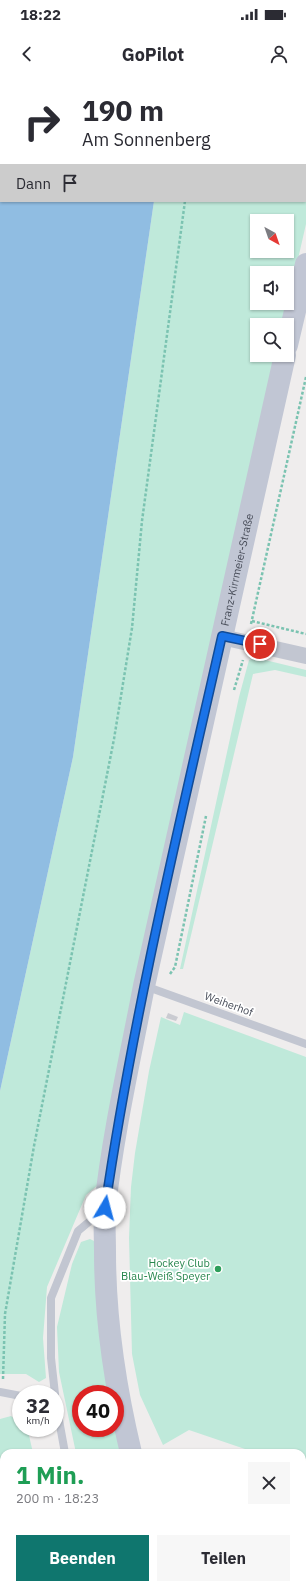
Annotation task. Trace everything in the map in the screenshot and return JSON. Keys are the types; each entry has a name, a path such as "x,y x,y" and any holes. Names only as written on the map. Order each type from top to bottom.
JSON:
{"street":[{"path":"293,318 306,264"},
{"name":"Franz-Kirrmeier-Straße","path":"129,1449 118,1396 108,1324 105,1277 105,1208 124,1089 152,988 222,636 283,362"},
{"path":"222,636 306,656"}],"lane":[{"name":"Weiherhof","path":"152,988 306,1044"},
{"path":"53,1385 51,1358 51,1298 78,1231 105,1208"},
{"path":"2,1392 12,1394"},
{"path":"62,1437 64,1449"}],"path":[{"path":"2,1392 4,1314 34,1146 114,739 132,628 142,521 186,202"},
{"path":"234,692 248,642 306,377"},
{"path":"252,620 306,634"},
{"path":"152,988 175,967 207,813"}],"green space":[{"path":"154,202 306,202 306,224 294,277 294,266 250,266 250,310 286,310 285,318 250,318 250,362 274,362 98,1185 86,1195 47,1287 43,1338 46,1378 39,1382 26,1374 0,1374 0,1091 73,757"},
{"path":"261,659 306,670 306,677 275,670 253,674 183,969 180,969 239,697 249,660"},
{"name":"Hockey Club Blau-Weiß Speyer","path":"184,1012 306,1057 306,1449 245,1449 189,1430 163,1445 140,1395 132,1354 129,1238 131,1187 135,1153 149,1071 161,1017 180,1025"},
{"path":"90,1239 94,1241 107,1385 72,1385 72,1434 64,1396 64,1385 62,1385 59,1372 57,1327 72,1264 81,1242"},
{"path":"11,1416 12,1437 29,1437 32,1449 0,1449 0,1419"},
{"path":"73,1437 117,1437 120,1449 75,1449"}],"water":[{"path":"0,202 154,202 73,757 0,1091"}],"building":[{"path":"168,1013 178,1017 176,1021 166,1018"}],"place":[{"name":"Hockey Club Blau-Weiß Speyer","path":"218,1269"}],"route":[{"path":"105,1208 124,1089 144,986 222,636 260,644"}]}
